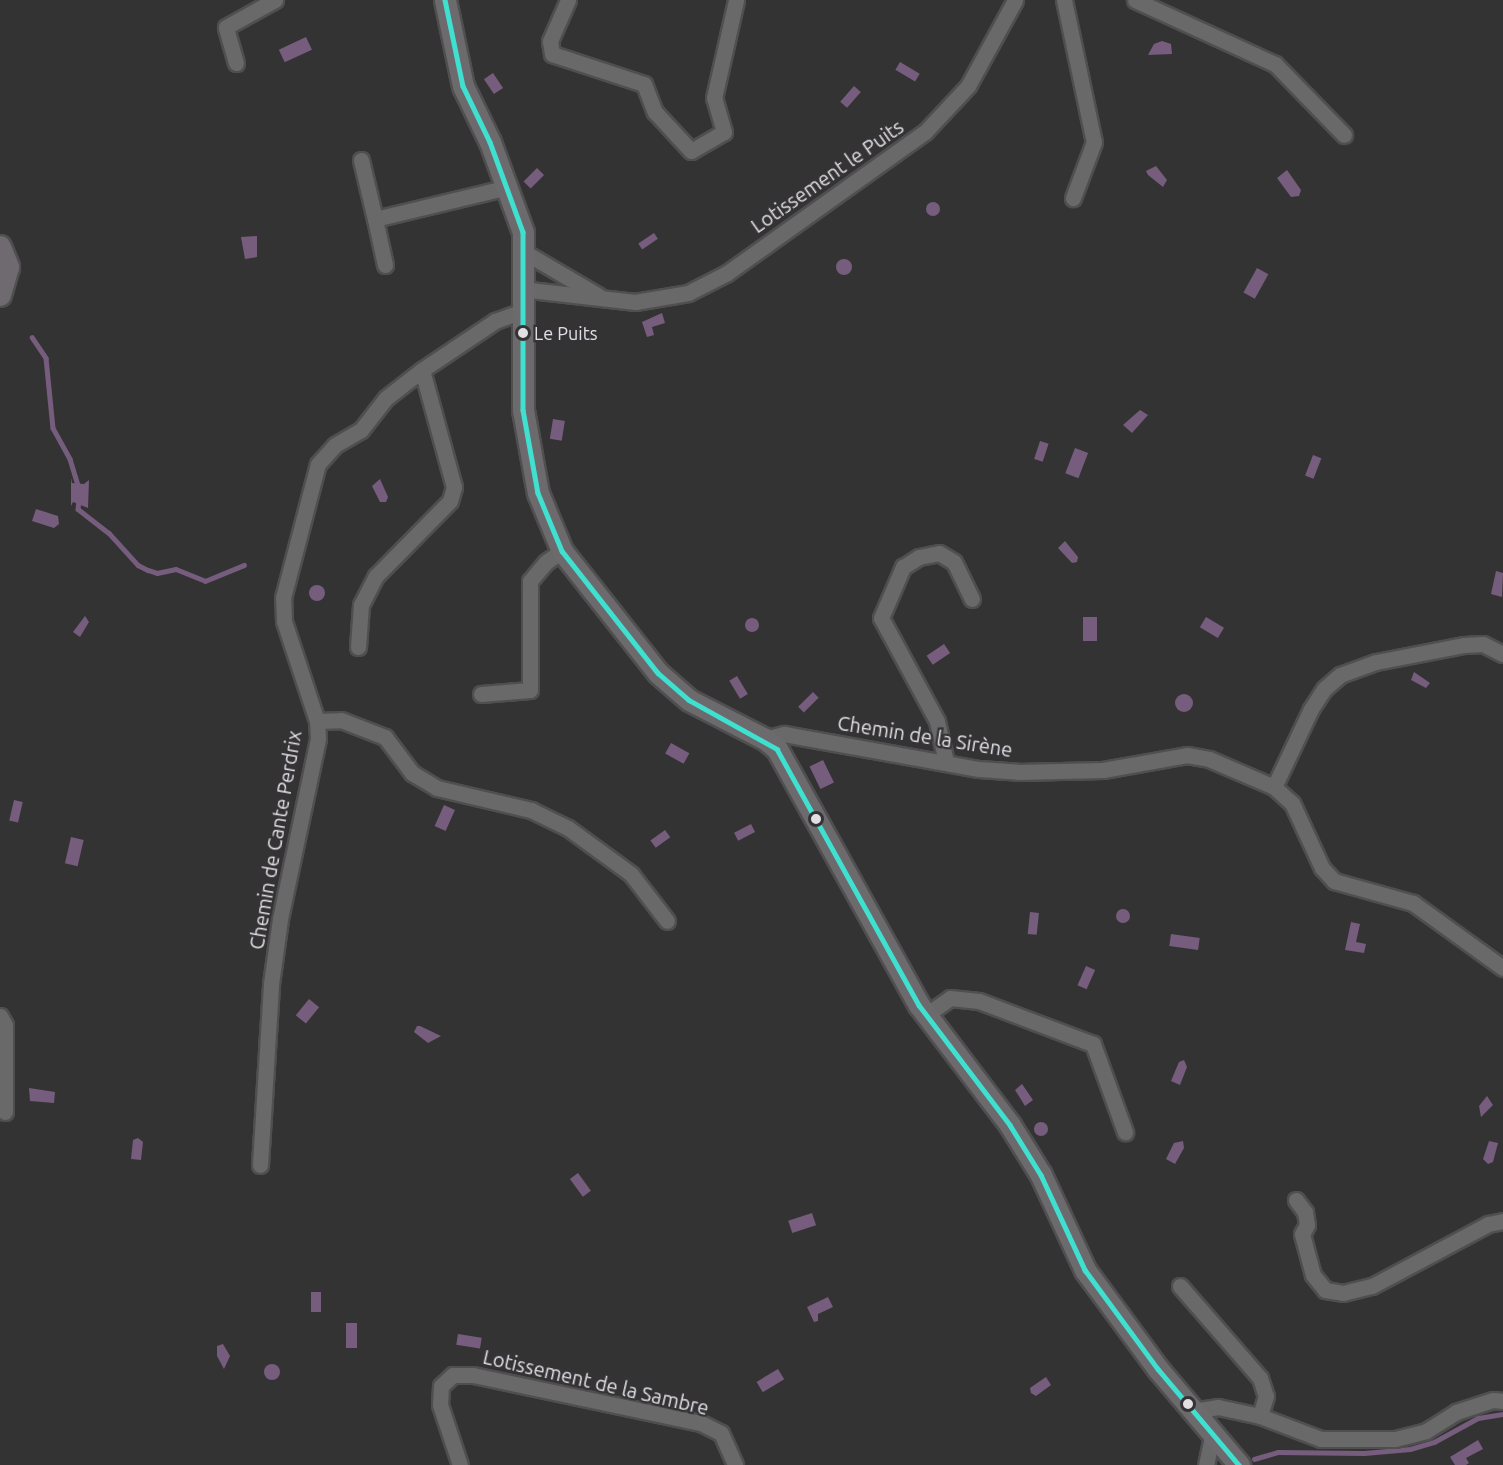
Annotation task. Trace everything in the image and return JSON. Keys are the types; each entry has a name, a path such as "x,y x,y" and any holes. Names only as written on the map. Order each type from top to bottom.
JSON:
{"main road":[{"path":"0,247 8,267 0,295"}],"street":[{"path":"236,63 226,27 275,0"},
{"path":"445,0 464,86 508,187 524,252 520,312 523,410 529,456 545,514 562,551 658,673 689,700 765,739 777,749 803,791 926,1015 1010,1125 1041,1175 1084,1270 1239,1465"},
{"path":"568,0 550,41 552,54 644,84 655,112 691,151 724,132 714,98 736,0"},
{"name":"Lotissement le Puits","path":"521,289 635,302 688,292 717,278 925,132 968,86 1015,0"},
{"path":"1064,0 1094,142 1073,198"},
{"path":"1135,0 1275,64 1344,135"},
{"path":"361,160 385,265"},
{"path":"375,219 508,187"},
{"name":"Lotissement le Puits","path":"524,252 604,300"},
{"name":"Chemin de Cante Perdrix","path":"260,1165 271,984 297,823 318,738 317,721 282,611 286,579 318,464 335,445 361,430 386,398 422,370 495,321 520,312"},
{"path":"358,647 361,605 376,576 450,501 454,487 422,370"},
{"path":"481,694 530,690 530,581 546,562 562,551"},
{"path":"946,762 937,721 881,618 903,567 919,557 939,553 954,562 972,599"},
{"path":"1503,654 1484,644 1464,645 1376,662 1340,675 1324,689 1311,709 1274,787 1292,803 1322,868 1334,881 1413,903 1503,968"},
{"path":"317,721 341,720 385,737 412,773 437,788 531,810 567,828 631,874 667,921"},
{"name":"Chemin de la Sirène","path":"765,739 784,734 979,769 1050,772 1103,770 1187,755 1217,762 1274,787"},
{"path":"926,1015 951,998 979,1001 1093,1044 1125,1132"},
{"path":"0,1016 5,1024 5,1112"},
{"path":"1296,1200 1305,1212 1307,1224 1302,1234 1313,1275 1325,1290 1343,1293 1372,1286 1488,1224 1503,1221"},
{"path":"1180,1286 1260,1378 1266,1396 1260,1416"},
{"name":"Lotissement de la Sambre","path":"460,1465 440,1405 441,1386 453,1375 473,1375 701,1423 721,1433 735,1465"},
{"path":"1194,1411 1218,1407 1260,1416 1321,1439 1395,1439 1426,1431 1456,1412 1493,1400 1503,1401"},
{"path":"1206,1465 1213,1431"}],"shaded area":[{"path":"306,37 312,50 285,62 279,50"},
{"path":"1162,41 1171,44 1172,54 1148,55 1154,44"},
{"path":"900,62 920,74 915,82 895,70"},
{"path":"493,73 503,88 494,94 484,79"},
{"path":"854,86 861,92 847,108 840,102"},
{"path":"1156,166 1167,180 1163,187 1146,171"},
{"path":"537,168 544,175 531,189 524,181"},
{"path":"1287,170 1301,190 1299,196 1291,197 1277,178"},
{"path":"930,202 936,202 940,209 936,216 930,216 926,212 926,206"},
{"path":"654,233 658,239 642,249 638,244"},
{"path":"257,236 257,257 245,259 241,237"},
{"path":"844,259 850,261 852,267 850,273 844,275 838,273 836,267 838,261"},
{"path":"1257,268 1268,274 1255,299 1243,292"},
{"path":"662,313 665,323 652,327 654,335 647,337 642,322"},
{"path":"1140,410 1148,415 1132,433 1123,425"},
{"path":"553,419 565,421 562,441 550,439"},
{"path":"1040,441 1049,444 1043,462 1034,459"},
{"path":"1075,448 1088,453 1078,478 1065,473"},
{"path":"1313,455 1321,458 1314,479 1305,476"},
{"path":"71,478 72,483 84,484 89,480 88,508 73,502 71,506"},
{"path":"380,479 388,497 386,502 380,502 372,486"},
{"path":"36,509 58,516 59,524 54,528 32,521"},
{"path":"1065,541 1078,557 1077,562 1072,563 1058,548"},
{"path":"1496,571 1503,573 1502,597 1491,594"},
{"path":"314,585 320,585 325,593 323,599 314,601 309,596 309,590"},
{"path":"85,616 89,622 80,637 73,632"},
{"path":"1083,617 1097,617 1097,641 1083,641"},
{"path":"1206,617 1224,628 1218,638 1200,627"},
{"path":"749,618 755,618 759,625 755,632 749,632 745,628 745,622"},
{"path":"944,644 950,653 933,665 927,656"},
{"path":"1414,672 1430,683 1426,688 1411,680"},
{"path":"737,676 748,694 740,699 729,681"},
{"path":"813,692 819,698 804,713 798,707"},
{"path":"1184,694 1190,697 1193,703 1190,709 1184,712 1178,709 1175,703 1178,697"},
{"path":"671,743 689,753 684,764 665,753"},
{"path":"823,760 834,782 820,789 810,767"},
{"path":"14,800 23,802 18,822 9,820"},
{"path":"444,805 455,810 446,831 435,826"},
{"path":"751,824 755,832 738,841 734,833"},
{"path":"665,830 670,837 656,848 650,841"},
{"path":"71,837 84,840 78,866 65,863"},
{"path":"1120,909 1126,909 1130,916 1126,923 1120,923 1116,919 1116,913"},
{"path":"1030,912 1039,913 1037,935 1028,934"},
{"path":"1351,922 1360,924 1356,942 1366,944 1364,953 1345,950"},
{"path":"1171,934 1200,938 1198,950 1169,946"},
{"path":"1086,966 1095,970 1087,989 1077,985"},
{"path":"309,999 319,1007 306,1024 296,1015"},
{"path":"417,1026 441,1036 428,1043 414,1032"},
{"path":"1184,1060 1187,1067 1180,1085 1171,1081 1179,1062"},
{"path":"1022,1084 1033,1100 1025,1106 1015,1090"},
{"path":"29,1088 55,1092 54,1103 30,1101"},
{"path":"1487,1096 1493,1105 1481,1117 1479,1106"},
{"path":"1041,1122 1046,1124 1048,1129 1046,1134 1041,1136 1036,1134 1034,1129 1036,1124"},
{"path":"138,1138 143,1142 141,1160 131,1159 133,1140"},
{"path":"1183,1141 1184,1148 1175,1164 1166,1159 1174,1143"},
{"path":"1489,1141 1498,1143 1493,1162 1488,1164 1483,1159"},
{"path":"578,1173 591,1191 583,1197 570,1179"},
{"path":"812,1213 816,1225 792,1233 788,1221"},
{"path":"311,1292 321,1292 321,1312 311,1312"},
{"path":"828,1297 833,1307 818,1314 818,1321 814,1322 807,1307"},
{"path":"346,1323 357,1323 357,1348 346,1348"},
{"path":"458,1334 482,1338 480,1349 456,1345"},
{"path":"223,1344 230,1356 224,1369 217,1356 217,1346"},
{"path":"269,1364 275,1364 280,1372 278,1378 269,1380 264,1375 264,1369"},
{"path":"778,1369 784,1379 763,1392 757,1382"},
{"path":"1046,1377 1051,1385 1036,1396 1031,1393 1030,1388"},
{"path":"1478,1440 1483,1449 1466,1458 1469,1463 1466,1465 1455,1465 1450,1457"}],"waterway":[{"path":"32,337 46,358 53,428 70,459 79,489"},
{"path":"79,500 78,509 109,533 138,565 148,570 157,573 176,569 205,581 244,565"},
{"path":"1254,1459 1278,1452 1364,1453 1410,1449 1434,1442 1478,1418 1503,1414"}],"transit line":[{"path":"445,0 463,86 490,142 523,232 523,410 538,493 562,551 658,673 689,700 777,749 919,1005 1010,1125 1041,1175 1085,1270 1158,1369 1239,1465"}],"place":[{"name":"Le Puits","path":"523,333"}]}
